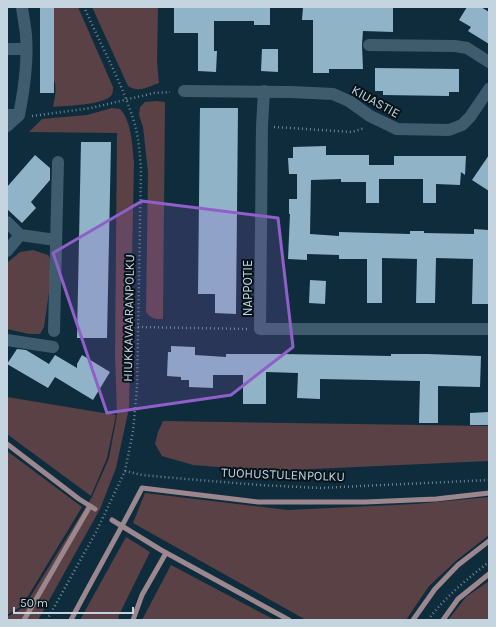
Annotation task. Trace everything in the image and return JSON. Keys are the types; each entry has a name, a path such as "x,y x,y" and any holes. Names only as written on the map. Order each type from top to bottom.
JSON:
{"street":[{"path":"7,126 18,117 22,98 26,34 22,7"},
{"path":"369,44 456,46 467,48 489,62"},
{"path":"7,49 26,49"},
{"name":"KIUASTIE","path":"184,91 264,91 333,94 349,101 383,124 397,129 449,130 462,125 470,117 489,89"},
{"name":"NAPPOTIE","path":"264,91 262,126 260,329 489,329"},
{"path":"54,331 58,162"},
{"path":"7,222 20,235 56,240"},
{"path":"7,251 20,235"},
{"path":"7,340 53,347"}],"path":[{"name":"HIUKKAVAARANPOLKU","path":"47,620 96,532 125,471 133,431 137,388 141,170 139,146 135,126 126,100 84,7"},
{"path":"18,117 91,108 154,93 184,91"},
{"path":"262,126 352,132 383,124"},
{"path":"138,327 260,329"},
{"name":"TUOHUSTULENPOLKU","path":"125,471 200,481 320,488 489,480"},
{"path":"428,620 451,594 470,576 489,562"}],"highlighted area":[{"path":"142,201 278,218 293,347 231,395 107,413 53,253"}],"shaded area":[{"path":"54,7 78,7 113,87 109,98 94,103 53,107 56,90 54,80"},
{"path":"92,7 158,7 157,62 159,83 140,89 128,86"},
{"path":"145,102 165,102 163,319 154,318 146,312 148,172 143,127 139,115 140,107"},
{"path":"112,108 120,109 127,120 131,134 134,162 129,408 116,468 100,509 38,620 7,620 7,617 24,607 92,497 109,458 117,415 115,354 117,133 29,132 42,119 87,115"},
{"path":"33,250 48,255 53,264 44,327 40,334 29,334 7,329 7,263 20,252"},
{"path":"7,397 116,415 107,458 91,496 7,434"},
{"path":"163,421 489,426 489,461 268,471 193,465 162,456 155,444"},
{"path":"7,451 82,507 22,606 7,615"},
{"path":"145,493 288,510 415,504 489,497 489,535 457,560 429,586 406,620 306,620 133,523"},
{"path":"126,537 150,552 119,615 118,620 80,620"},
{"path":"171,565 275,620 142,620"},
{"path":"489,581 489,620 448,620 466,597"}],"building":[{"path":"40,7 54,7 54,93 40,93"},
{"path":"174,7 270,7 270,25 254,25 254,21 214,21 214,51 217,51 216,72 198,71 198,33 174,33"},
{"path":"303,7 393,8 393,32 363,31 363,69 329,69 329,73 313,73 313,20 302,20"},
{"path":"467,7 481,7 489,12 489,44 468,31 471,27 459,20"},
{"path":"262,49 278,49 278,72 261,71"},
{"path":"375,68 459,69 459,92 449,92 449,96 383,95 383,91 375,91"},
{"path":"200,108 238,108 236,314 215,313 215,294 198,294"},
{"path":"81,142 111,142 107,338 77,338"},
{"path":"326,146 326,155 369,155 369,165 394,165 394,156 466,156 465,175 461,172 460,185 436,184 436,203 423,203 423,179 379,179 379,203 366,203 366,182 341,182 341,179 311,180 310,234 339,236 339,232 410,234 410,231 424,231 424,233 474,234 474,229 488,230 489,304 472,304 473,259 436,258 435,303 416,303 417,259 382,258 382,303 367,303 367,259 339,259 339,255 307,254 307,260 288,259 290,214 289,199 297,199 297,174 289,174 288,158 293,158 293,147"},
{"path":"35,155 50,168 50,180 31,202 36,208 22,223 7,209 7,187"},
{"path":"489,155 489,191 472,180"},
{"path":"310,280 326,281 325,304 309,303"},
{"path":"171,346 195,347 195,355 226,357 226,354 391,356 391,354 428,354 481,356 480,387 438,386 438,423 419,423 420,381 320,379 320,399 297,398 298,373 266,372 266,404 243,404 243,375 213,375 213,388 189,387 189,380 181,380 181,377 167,376 168,352 171,352"},
{"path":"17,349 26,350 49,364 55,355 77,368 77,364 82,355 110,372 93,400 55,377 48,388 7,364"},
{"path":"489,412 489,425 470,425 470,413"}],"waterway":[{"path":"7,444 79,499 95,509"},
{"path":"71,620 142,488 258,502 365,502 436,499 489,493"},
{"path":"24,620 90,506"},
{"path":"112,520 161,550 289,620"},
{"path":"413,620 435,589 458,565 489,541"},
{"path":"133,620 142,595 166,553"},
{"path":"443,620 458,599 489,574"}]}
